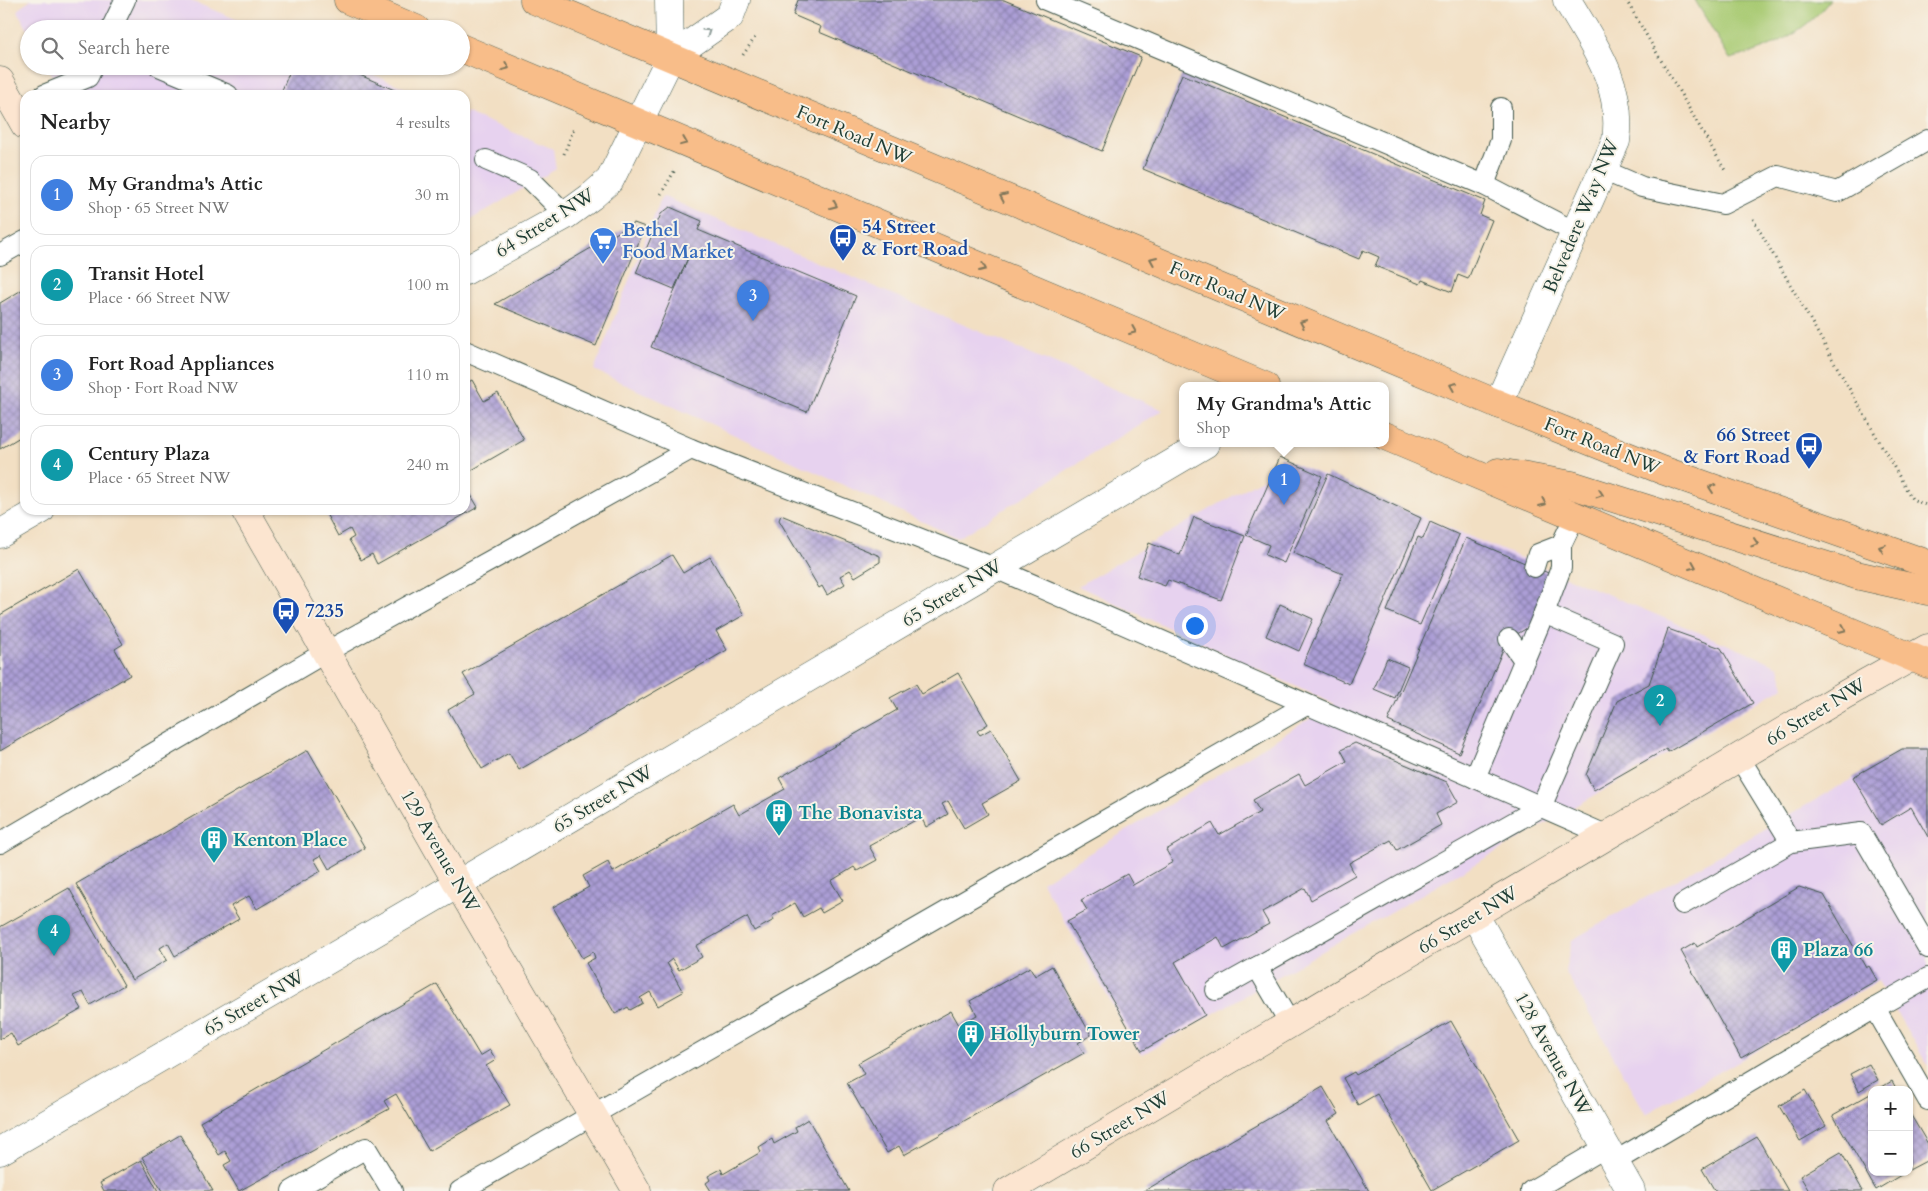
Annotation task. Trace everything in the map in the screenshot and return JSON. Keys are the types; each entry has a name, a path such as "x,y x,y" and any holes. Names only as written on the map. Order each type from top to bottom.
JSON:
{"main road":[{"path":"348,0 395,20"},
{"name":"Fort Road NW","path":"534,0 1498,404 1662,470 1928,564"},
{"path":"470,52 1255,382"},
{"path":"0,81 20,109"},
{"path":"1389,438 1575,516 1923,656"},
{"path":"1450,463 1572,485 1856,575 1928,591"},
{"name":"129 Avenue NW","path":"248,515 458,884 637,1191"},
{"name":"66 Street NW","path":"1008,1191 1475,916 1740,757 1923,656"}],"street":[{"path":"669,0 670,58"},
{"path":"670,58 730,16 736,0"},
{"name":"Belvedere Way NW","path":"1498,404 1616,141 1619,121 1615,94 1608,70 1567,0"},
{"name":"64 Street NW","path":"470,268 566,215 610,180 670,58"},
{"name":"65 Street NW","path":"0,1151 1200,447"},
{"path":"0,534 32,515"},
{"name":"128 Avenue NW","path":"1475,916 1631,1191"}],"lane":[{"path":"115,20 125,0"},
{"path":"1046,0 1484,185 1575,232"},
{"path":"56,90 89,75"},
{"path":"180,75 216,90"},
{"path":"1484,185 1500,140 1501,108"},
{"path":"1603,170 1642,187 1723,204 1778,176 1838,192 1928,140"},
{"path":"486,160 530,179 566,215"},
{"path":"0,256 20,244"},
{"path":"470,352 691,448 995,568 1608,836"},
{"path":"0,843 326,652 691,448"},
{"path":"1475,778 1544,613 1561,568 1561,545 1575,516"},
{"path":"1534,567 1538,554 1561,545"},
{"path":"1216,990 1541,807 1613,643 1544,613"},
{"path":"1510,639 1524,660"},
{"path":"460,1191 1306,705"},
{"path":"1740,757 1791,842"},
{"path":"1683,904 1791,842 1861,834 1928,948"},
{"path":"1257,967 1291,1025"},
{"path":"1531,1191 1610,1154 1928,978"},
{"path":"1875,1008 1928,1100"},
{"path":"292,1191 366,1148 392,1191"}],"path":[{"path":"1626,0 1723,168"},
{"path":"725,81 760,30"},
{"path":"662,194 689,144"},
{"path":"1750,214 1912,499 1928,506"}],"shaded area":[{"path":"31,0 189,0 238,20 22,20 17,10"},
{"path":"52,75 374,75 410,90 60,90"},
{"path":"470,114 553,149 556,169 470,220"},
{"path":"662,196 1163,410 958,538 594,370"},
{"path":"1291,462 1779,666 1784,687 1141,1055 1042,882 1334,704 1078,586"},
{"path":"1928,751 1928,1066 1878,981 1646,1114 1565,971 1572,940 1897,753"}],"green space":[{"path":"1695,0 1830,0 1820,12 1798,31 1772,45 1730,59"}],"building":[{"path":"798,0 1004,0 1141,57 1102,151 819,32 821,27 793,15"},
{"path":"1182,74 1485,201 1480,215 1492,220 1468,279 1458,275 1452,292 1422,280 1420,284 1375,266 1379,257 1363,250 1359,259 1143,169"},
{"path":"288,75 360,75 394,90 282,90"},
{"path":"670,207 702,221 698,230 856,296 807,412 651,347 688,258 674,289 636,273 661,214"},
{"path":"634,223 645,227 596,346 495,304"},
{"path":"20,291 20,437 0,449 0,303"},
{"path":"472,380 484,401 498,393 524,440 470,471 470,381"},
{"path":"1280,457 1322,476 1284,563 1265,555 1269,545 1246,535"},
{"path":"1328,474 1421,518 1349,684 1303,664 1343,574 1293,553"},
{"path":"470,493 478,507 470,512"},
{"path":"327,515 464,515 377,564 372,554 361,560 349,540 354,537 350,529 338,536"},
{"path":"781,515 880,556 880,562 855,577 850,570 840,576 845,584 827,595 822,586 819,588 779,520"},
{"path":"1194,517 1245,536 1221,600 1168,580 1165,586 1137,576 1149,543 1180,555"},
{"path":"1430,522 1459,535 1420,625 1387,611 1418,537 1423,539"},
{"path":"1466,538 1553,575 1534,624 1507,640 1459,753 1388,721"},
{"path":"672,555 683,573 710,557 744,615 716,631 727,650 519,770 509,753 482,769 448,710 475,694 463,674"},
{"path":"79,569 123,644 115,649 130,675 0,751 0,615"},
{"path":"1280,604 1313,619 1299,651 1266,636"},
{"path":"1668,629 1721,648 1753,703 1668,752 1666,749 1594,790 1586,775 1617,701 1649,684"},
{"path":"1387,658 1408,667 1395,698 1374,689"},
{"name":"The Bonavista","path":"958,673 988,724 977,731 980,735 991,729 1021,781 982,803 988,814 964,828 948,801 942,804 948,814 926,827 921,817 869,846 877,860 857,871 854,867 831,881 843,901 822,913 819,908 803,917 795,903 772,916 774,920 754,931 747,917 696,946 702,957 679,970 672,959 667,963 683,992 658,1006 650,992 640,998 643,1003 630,1010 628,1007 615,1014 586,963 595,958 593,952 582,958 553,907 589,887 583,876 608,862 613,872 733,804 739,815 785,789 779,778 897,710 890,698 916,684 922,694"},
{"path":"1355,743 1447,782 1458,802 1436,814 1441,825 1397,850 1391,840 1349,863 1355,875 1311,900 1305,888 1262,912 1269,924 1224,949 1218,937 1175,962 1205,1015 1142,1051 1067,921 1087,910 1081,900 1127,874 1133,885 1173,862 1166,850 1212,823 1219,835 1260,812 1253,800 1299,774 1305,785 1347,761 1341,750"},
{"path":"1902,749 1928,749 1928,837 1911,807 1881,825 1853,777"},
{"name":"Kenton Place","path":"308,750 365,848 329,869 321,855 314,859 321,871 257,909 249,896 231,906 239,919 175,956 168,943 160,948 167,960 132,980 76,884"},
{"name":"Plaza 66","path":"1799,887 1824,895 1866,968 1869,966 1877,980 1741,1058 1681,951 1695,943 1697,947"},
{"path":"69,888 124,985 90,1005 83,992 74,996 82,1009 18,1046 11,1033 0,1039 0,927"},
{"name":"Hollyburn Tower","path":"1052,966 1091,1035 1078,1043 1084,1053 904,1155 899,1146 887,1153 847,1083 864,1074 858,1063 951,1011 959,1025 977,1015 970,1001 1030,967 1035,976"},
{"path":"437,984 480,1056 490,1050 496,1060 486,1066 510,1105 429,1151 396,1094 384,1101 389,1109 239,1191 224,1165 231,1161 225,1151 219,1155 200,1122"},
{"path":"1451,1021 1519,1140 1432,1190 1377,1094 1358,1105 1343,1078 1354,1072 1356,1075"},
{"path":"1869,1064 1878,1080 1859,1091 1850,1074"},
{"path":"1892,1081 1895,1086 1884,1086"},
{"path":"1323,1087 1339,1114 1328,1121 1369,1191 1144,1191"},
{"path":"1805,1090 1826,1126 1800,1141 1779,1106"},
{"path":"1868,1095 1868,1176 1899,1176 1876,1190 1833,1115"},
{"path":"808,1119 849,1191 711,1191 706,1183 710,1180 708,1176 721,1169 723,1174 761,1152 759,1147 772,1139 774,1144 797,1131 795,1127"},
{"path":"1913,1119 1928,1144 1928,1160 1913,1168"},
{"path":"180,1135 213,1191 162,1191 142,1157"},
{"path":"1757,1137 1788,1191 1715,1191 1702,1169"},
{"path":"1841,1152 1863,1191 1809,1191 1800,1176"},
{"path":"141,1160 158,1191 104,1191 100,1183"}],"place":[{"name":"54 Street & Fort Road","path":"843,262"},
{"name":"Bethel Food Market","path":"603,265"},
{"name":"Fort Road Appliances","path":"753,321"},
{"name":"66 Street & Fort Road","path":"1809,470"},
{"name":"My Grandma's Attic","path":"1284,505"},
{"name":"7235","path":"286,635"},
{"name":"Transit Hotel","path":"1660,726"},
{"name":"The Bonavista","path":"779,837"},
{"name":"Kenton Place","path":"214,864"},
{"name":"Century Plaza","path":"54,956"},
{"name":"Plaza 66","path":"1784,974"},
{"name":"Hollyburn Tower","path":"971,1058"}]}
